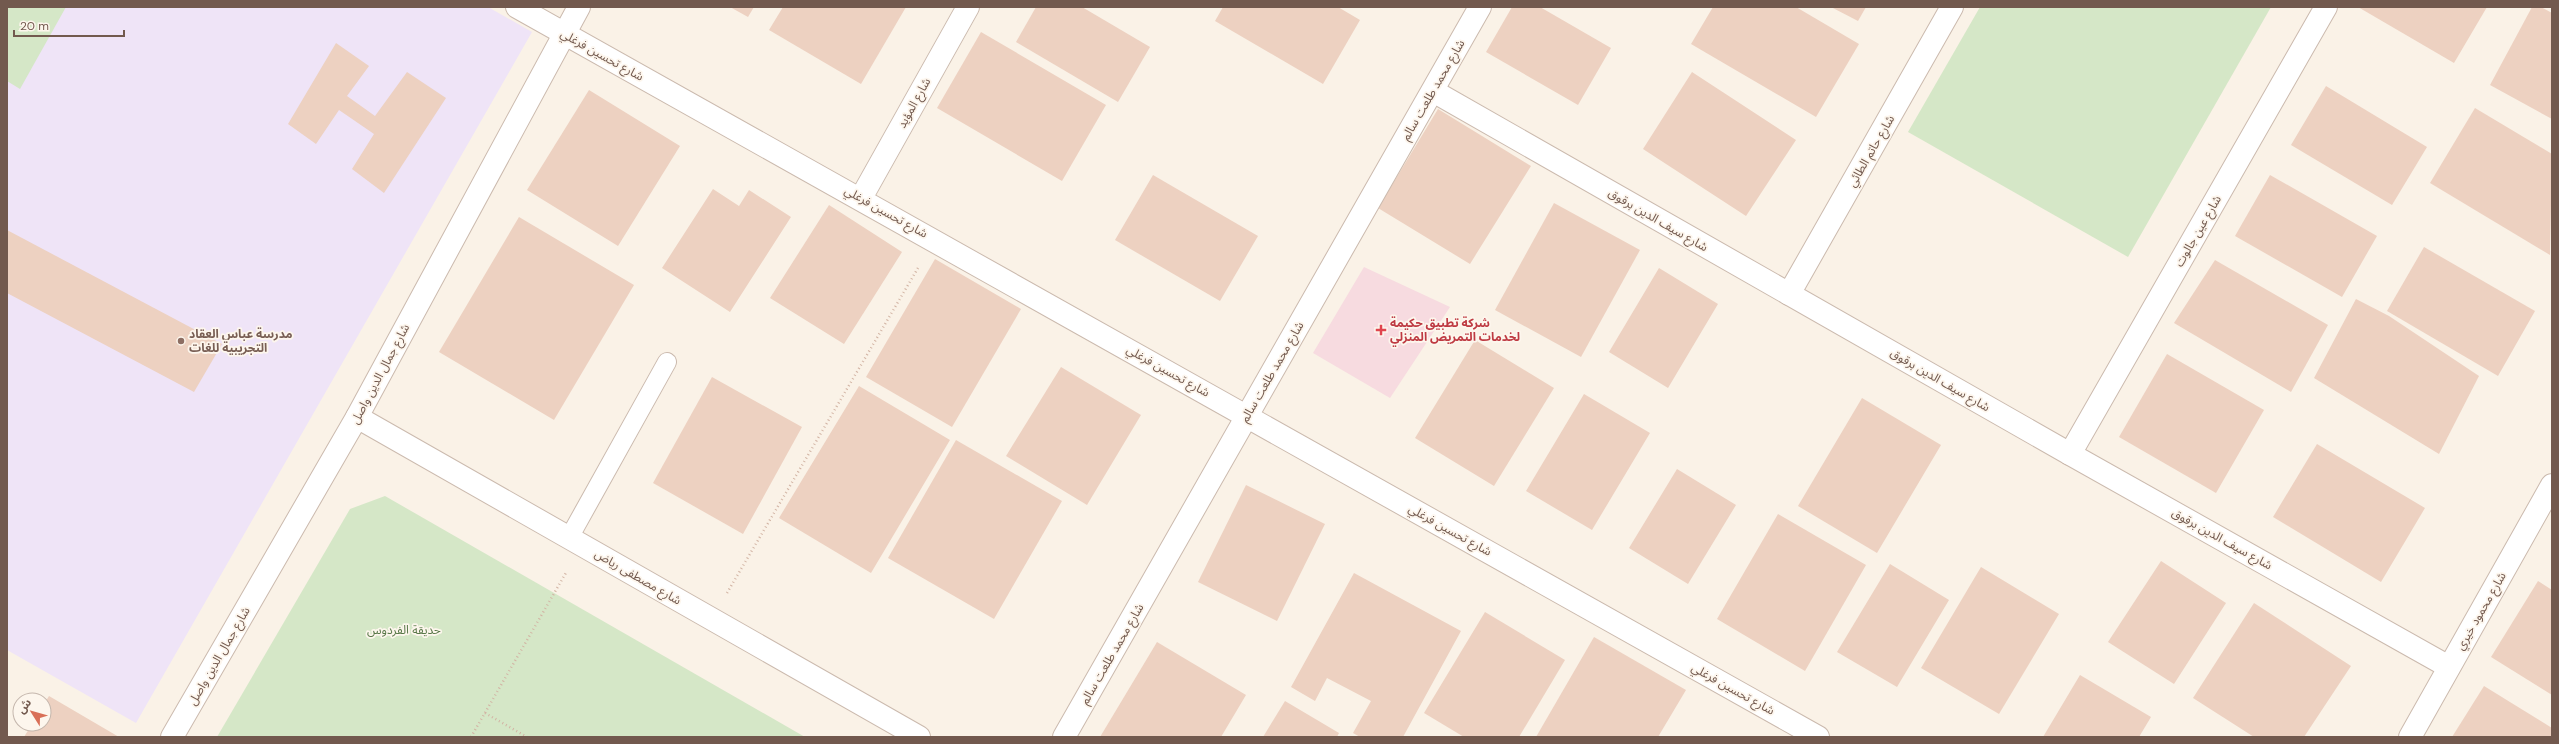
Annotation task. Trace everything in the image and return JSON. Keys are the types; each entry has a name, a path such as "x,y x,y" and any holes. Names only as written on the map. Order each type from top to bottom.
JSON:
{"street":[{"name":"شارع تحسين فرغلي","path":"517,7 563,34 861,198 1818,737"},
{"name":"شارع جمال الدين واصل","path":"172,737 357,417 563,34 579,7"},
{"name":"شارع المؤيد","path":"861,198 968,7"},
{"name":"شارع محمد طلعت سالم","path":"1064,737 1480,7"},
{"name":"شارع حاتم الطائي","path":"1789,294 1952,7"},
{"name":"شارع عين جالوت","path":"2070,454 2326,7"},
{"name":"شارع سيف الدين برقوق","path":"1432,91 2070,454 2449,667"},
{"name":"شارع مصطفى رياض","path":"357,417 919,737"},
{"name":"شارع محمود خيري","path":"2410,737 2552,485"}],"lane":[{"path":"576,541 667,362"}],"path":[{"path":"712,619 934,240"},
{"path":"471,737 576,541"},
{"path":"485,713 527,737"}],"shaded area":[{"name":"مدرسة عباس العقاد التجريبية للغات","path":"7,7 488,7 532,32 136,723 7,650"},
{"name":"شركة تطبيق حكيمة لخدمات التمريض المنزلي","path":"1364,267 1450,307 1390,398 1313,353"}],"green space":[{"path":"7,7 66,7 20,89 7,81"},
{"path":"1980,7 2271,7 2128,257 1908,132"},
{"name":"حديقة الفردوس","path":"385,496 805,737 217,737 350,509"}],"building":[{"path":"730,7 754,7 748,17"},
{"path":"783,7 906,7 861,84 769,30"},
{"path":"1036,7 1082,7 1150,47 1118,102 1016,42"},
{"path":"1223,7 1338,7 1360,20 1323,84 1215,21"},
{"path":"1512,7 1540,7 1611,48 1578,105 1486,52"},
{"path":"1713,7 1796,7 1859,44 1816,117 1691,44"},
{"path":"1831,7 1866,7 1858,21"},
{"path":"2358,7 2487,7 2454,63"},
{"path":"2532,7 2541,7 2552,13 2552,119 2490,85"},
{"path":"981,32 1106,105 1062,181 937,108"},
{"path":"336,43 369,66 347,96 375,116 407,72 446,98 384,193 352,169 374,134 339,110 316,144 288,124"},
{"path":"1692,72 1796,140 1746,216 1643,149"},
{"path":"2326,86 2427,147 2392,205 2291,145"},
{"path":"589,90 680,146 618,246 527,190"},
{"path":"2475,108 2552,154 2550,255 2430,183"},
{"path":"1438,109 1531,166 1470,264 1378,208"},
{"path":"1153,175 1258,236 1220,301 1115,240"},
{"path":"2270,175 2377,236 2342,297 2235,236"},
{"path":"713,189 739,206 749,190 791,217 730,312 662,268"},
{"path":"1554,203 1640,250 1581,357 1495,310"},
{"path":"829,205 902,252 844,344 770,298"},
{"path":"519,217 634,285 554,420 439,352"},
{"path":"7,230 222,344 194,392 7,293"},
{"path":"2424,247 2535,311 2498,376 2387,311"},
{"path":"935,259 1021,309 952,427 866,377"},
{"path":"2215,260 2328,325 2291,392 2174,323"},
{"path":"1659,268 1718,304 1668,388 1609,352"},
{"path":"2356,299 2389,316 2479,376 2439,454 2314,378"},
{"path":"1475,340 1554,388 1494,486 1415,438"},
{"path":"2167,354 2264,410 2216,493 2119,437"},
{"path":"1061,367 1141,415 1087,505 1006,456"},
{"path":"712,377 802,427 743,534 653,483"},
{"path":"859,386 950,440 871,573 779,518"},
{"path":"1584,394 1650,433 1592,530 1526,491"},
{"path":"1862,398 1941,445 1877,553 1798,506"},
{"path":"956,440 1062,501 994,619 888,558"},
{"path":"2317,444 2425,508 2381,582 2273,517"},
{"path":"1677,469 1736,505 1688,584 1629,548"},
{"path":"1246,485 1325,524 1277,621 1198,582"},
{"path":"1778,514 1866,565 1805,671 1717,619"},
{"path":"2161,561 2226,603 2174,684 2108,642"},
{"path":"1890,564 1949,600 1897,687 1837,652"},
{"path":"1981,567 2059,614 1999,714 1921,668"},
{"path":"1354,573 1461,631 1403,737 1360,737 1353,733 1371,701 1327,678 1315,701 1291,687"},
{"path":"2538,581 2552,590 2552,695 2491,657"},
{"path":"2254,603 2351,666 2304,737 2254,737 2193,698"},
{"path":"1485,612 1565,660 1519,737 1464,737 1424,713"},
{"path":"1594,637 1686,690 1658,737 1536,737"},
{"path":"1157,642 1246,695 1221,737 1100,737"},
{"path":"2080,675 2151,717 2139,737 2043,737"},
{"path":"2484,686 2552,728 2552,737 2452,737"},
{"path":"52,698 119,737 24,737 27,732 52,732"},
{"path":"1285,701 1339,733 1337,737 1263,737"}],"place":[{"name":"شركة تطبيق حكيمة لخدمات التمريض المنزلي","path":"1381,330"},
{"name":"مدرسة عباس العقاد التجريبية للغات","path":"181,341"}]}
